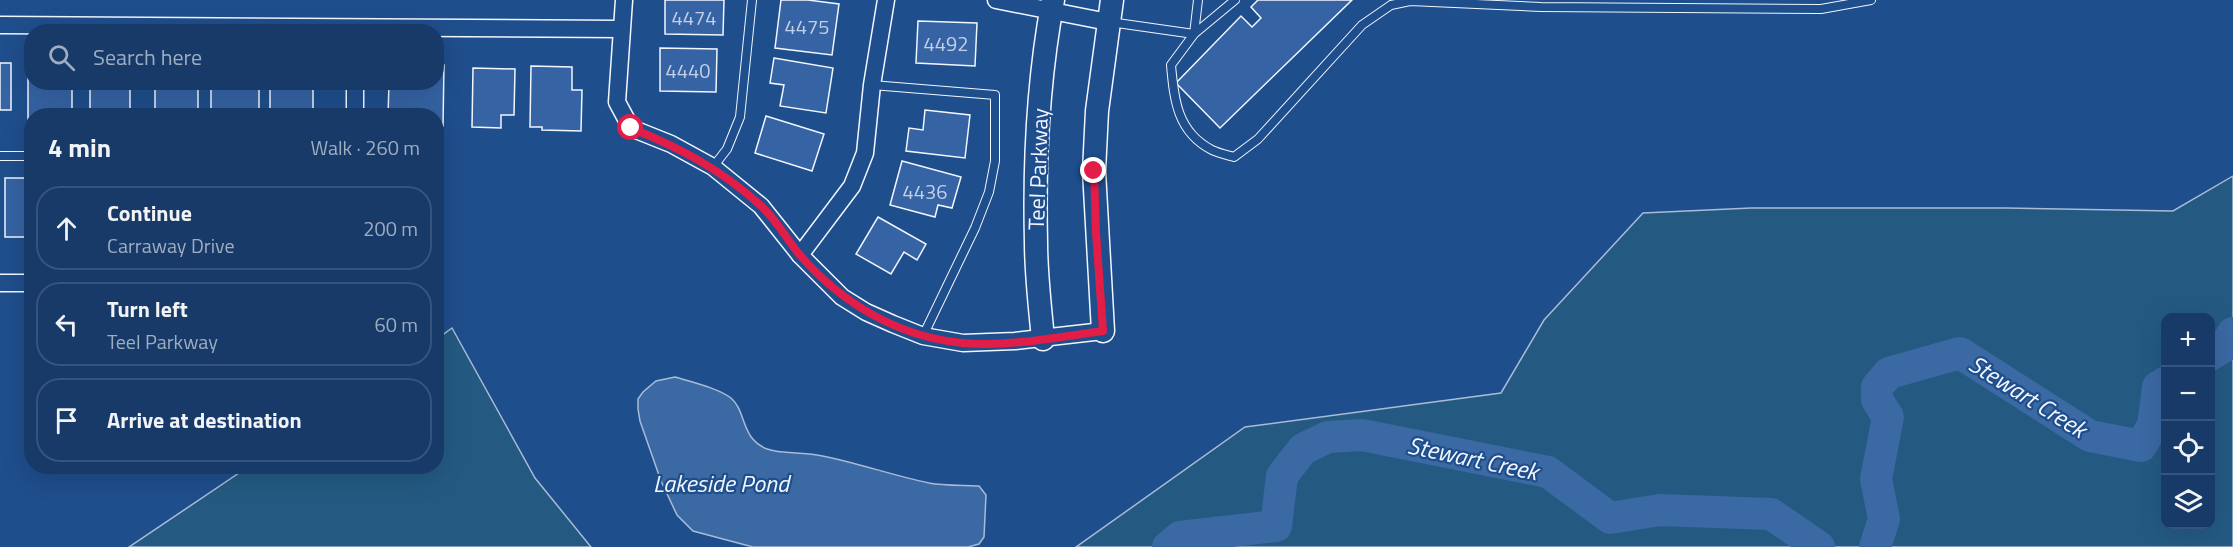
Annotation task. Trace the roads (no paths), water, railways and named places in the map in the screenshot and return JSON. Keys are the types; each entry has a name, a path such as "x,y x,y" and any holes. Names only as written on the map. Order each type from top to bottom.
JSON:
{"street":[{"path":"624,0 617,102 631,128 671,144 713,167 761,206 800,255 842,297 866,312 924,336 963,343 1042,339 1103,331 1094,171 1097,111 1112,0"},
{"path":"800,255 852,186 865,153 872,86 886,0"},
{"path":"996,0 1052,6 1108,22"},
{"name":"Teel Parkway","path":"1042,339 1036,244 1037,143 1042,70 1052,6"},
{"path":"0,25 24,25"},
{"path":"444,29 621,28"},
{"path":"355,90 355,108"},
{"path":"0,283 24,283"}],"lane":[{"path":"713,167 728,149 740,117 752,0"},
{"path":"1194,34 1197,0"},
{"path":"1235,0 1194,34 1171,66 1174,102 1182,120 1193,135 1211,150 1234,157 1258,139 1362,25 1391,5 1410,1 1541,7 1821,9 1871,0"},
{"path":"1108,22 1194,34"},
{"path":"872,86 995,95 995,161 989,192 975,228 924,336"},
{"path":"0,156 24,156"}],"water":[{"name":"Lakeside Pond","path":"675,377 726,394 740,410 752,438 767,449 831,458 929,483 979,486 986,495 984,537 979,544 968,547 753,547 693,531 677,515 661,481 638,409 638,399 643,392 656,381"}],"waterway":[{"name":"Stewart Creek","path":"2215,352 2225,346 2233,333"},
{"name":"Stewart Creek","path":"1875,547 1884,519 1876,479 1888,417 1877,400 1877,387 1889,373 1960,353 2090,436 2141,446 2153,425 2158,387 2161,385"},
{"name":"Stewart Creek","path":"1168,547 1180,537 1276,526 1282,476 1303,449 1328,437 1362,435 1548,472 1610,518 1660,510 1771,514 1819,547"}]}
